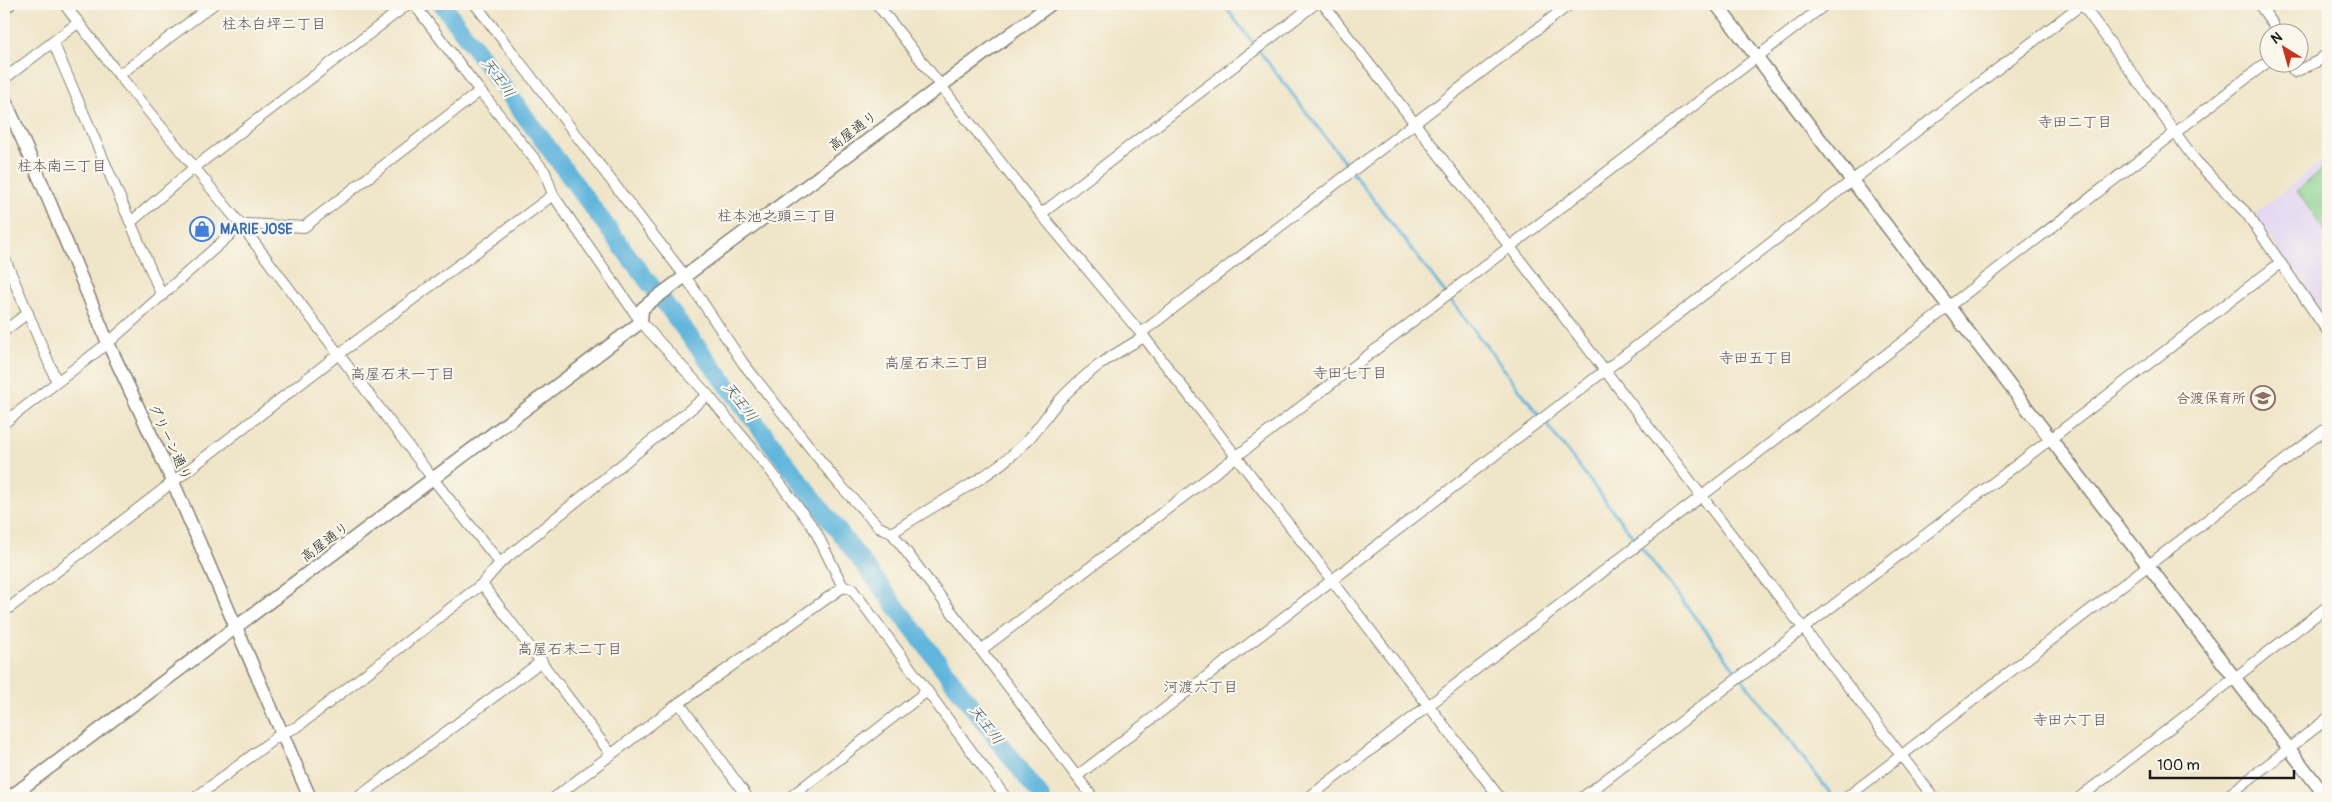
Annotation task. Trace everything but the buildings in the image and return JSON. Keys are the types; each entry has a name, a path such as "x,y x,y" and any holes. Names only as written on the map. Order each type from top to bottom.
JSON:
{"street":[{"path":"4,8 8,4"},
{"path":"64,4 241,225 433,479 500,563"},
{"path":"119,75 214,4"},
{"path":"131,222 195,167 408,4"},
{"path":"414,4 545,172 553,195 641,322 708,395 770,470 815,530 843,587"},
{"path":"475,4 743,363 839,484 879,527 892,533 1093,798"},
{"path":"877,4 1041,214 1143,335 1238,456 1500,798"},
{"name":"高屋通り","path":"9,798 641,322 642,309 649,303 1051,4"},
{"path":"1041,214 1315,4"},
{"path":"1323,4 1508,247 1605,370 1934,798"},
{"path":"892,533 920,514 966,488 1021,447 1057,404 1096,366 1143,335 1342,178 1570,4"},
{"path":"1716,4 2327,798"},
{"path":"981,650 1238,456 1826,4"},
{"path":"1077,776 2082,4 2195,160 2247,214 2328,332"},
{"path":"2259,4 2271,22"},
{"path":"4,79 79,22"},
{"path":"52,42 162,296"},
{"path":"2310,65 2328,53"},
{"path":"1308,798 1703,497 2260,68"},
{"path":"4,423 108,343 241,225 304,227 480,91"},
{"name":"グリーン通り","path":"4,98 43,186 108,343 173,482 310,798"},
{"path":"4,612 339,354 553,195"},
{"path":"4,257 58,382"},
{"path":"1582,798 2280,263"},
{"path":"4,331 28,313"},
{"path":"195,798 282,733 297,727 482,584 500,563 708,395"},
{"path":"1846,798 2328,427"},
{"path":"482,584 611,754"},
{"path":"554,798 679,702 843,587 852,589 1006,798"},
{"path":"2079,798 2328,606"},
{"path":"356,798 542,661"},
{"path":"788,798 927,691"},
{"path":"679,702 748,798"},
{"path":"2225,798 2328,718"}],"shaded area":[{"path":"2328,156 2328,322 2254,215"}],"green space":[{"path":"2328,164 2328,236 2297,191"}],"waterway":[{"name":"天王川","path":"442,4 630,258 1042,798"},
{"path":"1223,4 1834,798"}],"place":[{"name":"MARIE JOSE","path":"202,229"},
{"name":"合渡保育所","path":"2263,398"}],"district":[{"name":"柱本白坪二丁目","path":"274,24"},
{"name":"寺田二丁目","path":"2075,122"},
{"name":"柱本南三丁目","path":"62,166"},
{"name":"柱本池之頭三丁目","path":"777,216"},
{"name":"寺田五丁目","path":"1756,358"},
{"name":"高屋石末三丁目","path":"937,363"},
{"name":"寺田七丁目","path":"1350,373"},
{"name":"高屋石末一丁目","path":"403,374"},
{"name":"高屋石末二丁目","path":"570,649"},
{"name":"河渡六丁目","path":"1201,687"},
{"name":"寺田六丁目","path":"2070,720"}]}
